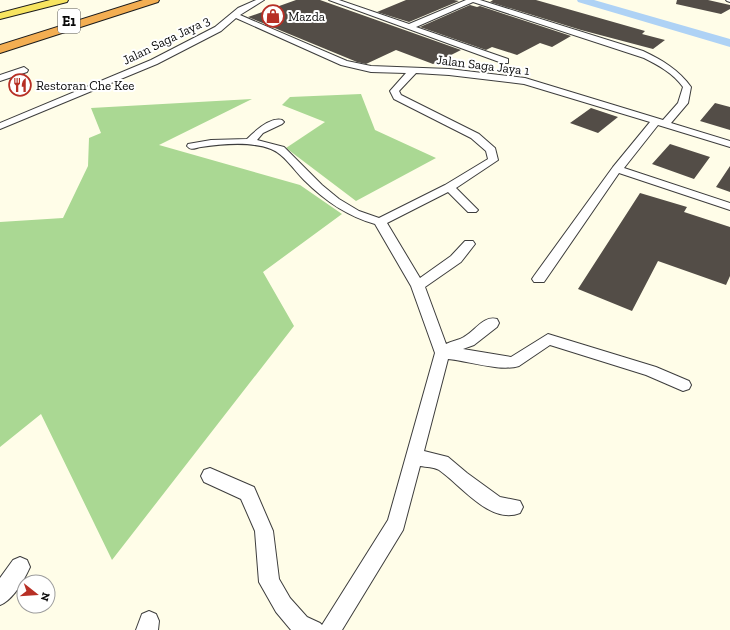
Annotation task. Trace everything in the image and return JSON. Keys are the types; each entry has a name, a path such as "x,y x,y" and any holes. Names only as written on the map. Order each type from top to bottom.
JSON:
{"highway":[{"path":"0,37 122,0"},
{"name":"E1","path":"3,47 138,0"},
{"name":"E1","path":"3,47 154,0"}],"main road":[{"path":"0,12 46,0"},
{"path":"0,16 63,0"}],"street":[{"name":"Jalan Saga Jaya 3","path":"0,126 154,62 218,28 241,10 261,0"},
{"path":"332,0 505,61"},
{"path":"409,26 473,0 640,53 678,76 687,87 687,95 684,104 660,122 617,170 539,279"},
{"name":"Jalan Saga Jaya 1","path":"234,15 344,63 371,69 449,72 525,81 730,144"},
{"path":"0,78 24,70"},
{"path":"192,146 234,141 269,145 280,149 321,191 338,205 359,217 380,222 449,188 493,160 491,150 475,136 397,97 394,91 396,87 413,71"},
{"path":"250,142 260,131 279,122"},
{"path":"617,170 730,207"},
{"path":"449,188 472,210"},
{"path":"330,630 396,524 442,353 418,286 380,222"},
{"path":"418,286 452,262 469,244"},
{"path":"442,353 452,347 470,341 492,324"},
{"path":"442,353 466,355 506,363 514,362 548,339 651,371 683,385"},
{"path":"414,457 442,462 461,479 497,505 514,507"},
{"path":"210,476 248,493 264,531 269,582 283,605 300,624 313,630"},
{"path":"0,595 20,566"}],"green space":[{"path":"361,94 375,130 436,158 356,201 286,148 325,122 282,105 290,97"},
{"path":"252,99 159,145 300,185 342,214 263,272 294,326 112,560 41,414 0,447 0,222 63,218 88,166 89,138 101,133 91,108"}],"building":[{"path":"296,0 320,0 461,50 433,64 396,50 366,64 357,62 248,17"},
{"path":"406,0 459,1 409,22 377,12"},
{"path":"493,0 536,0 645,31 642,34 665,40 653,49 581,30 490,2"},
{"path":"677,0 708,0 730,5 730,9 721,14 676,4"},
{"path":"470,5 477,7 480,6 571,36 552,47 540,43 517,55 492,47 486,50 420,27"},
{"path":"715,103 730,107 730,130 700,121"},
{"path":"591,108 618,117 598,133 570,123"},
{"path":"670,144 710,157 694,179 652,164"},
{"path":"730,166 730,192 716,187"},
{"path":"640,193 687,207 684,212 730,227 730,276 726,285 658,261 632,311 578,289"}],"waterway":[{"path":"582,0 730,43"}],"place":[{"name":"Mazda","path":"273,16"},
{"name":"Restoran Che Kee","path":"20,85"}]}
